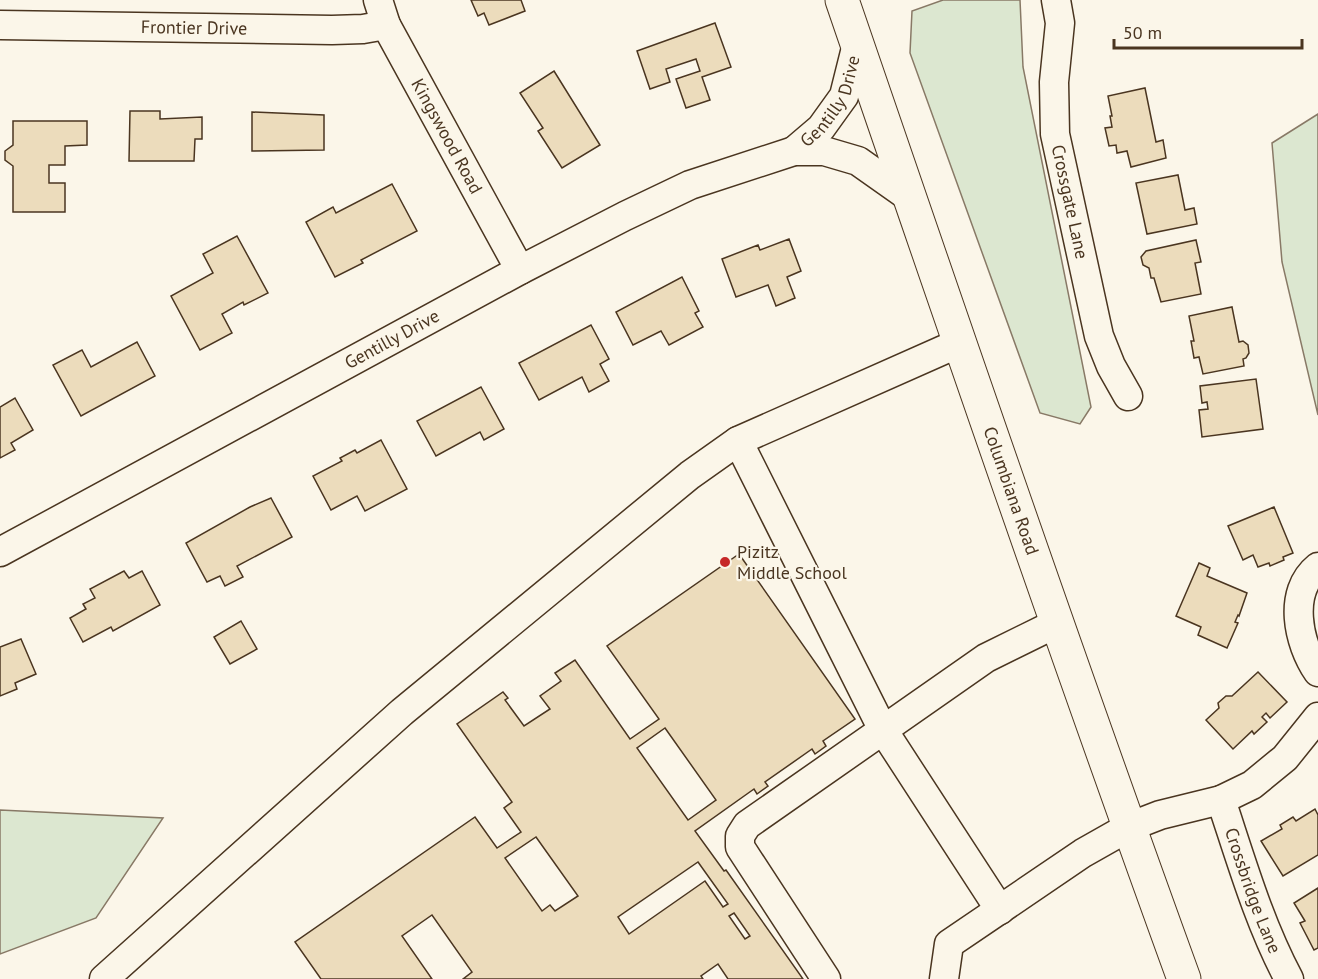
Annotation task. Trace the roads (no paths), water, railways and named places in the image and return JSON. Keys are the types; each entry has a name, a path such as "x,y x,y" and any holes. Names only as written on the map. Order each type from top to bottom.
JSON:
{"main road":[{"name":"Columbiana Road","path":"842,0 959,343 1184,979"}],"street":[{"name":"Crossgate Lane","path":"1056,0 1060,22 1054,82 1055,134 1099,336 1111,366 1128,396"},
{"name":"Frontier Drive","path":"0,25 332,30 363,29 382,13"},
{"name":"Kingswood Road","path":"382,13 520,270"},
{"name":"Gentilly Drive","path":"794,151 821,128 844,96 857,44"},
{"name":"Gentilly Drive","path":"0,552 520,270 690,185 794,151 824,151 858,161 909,197"},
{"path":"104,979 402,712 690,475 738,441 959,343"},
{"path":"738,441 883,730 1000,910"},
{"path":"1318,567 1311,572 1299,595 1301,635 1307,655 1318,672"},
{"path":"826,979 740,847 740,836 747,825 986,658 1058,623"},
{"path":"944,979 949,944 1083,853 1129,827 1160,815 1221,800 1252,784 1286,758 1318,717"},
{"name":"Crossbridge Lane","path":"1221,800 1260,916 1289,979"}],"place":[{"name":"Pizitz Middle School","path":"725,562"}]}
